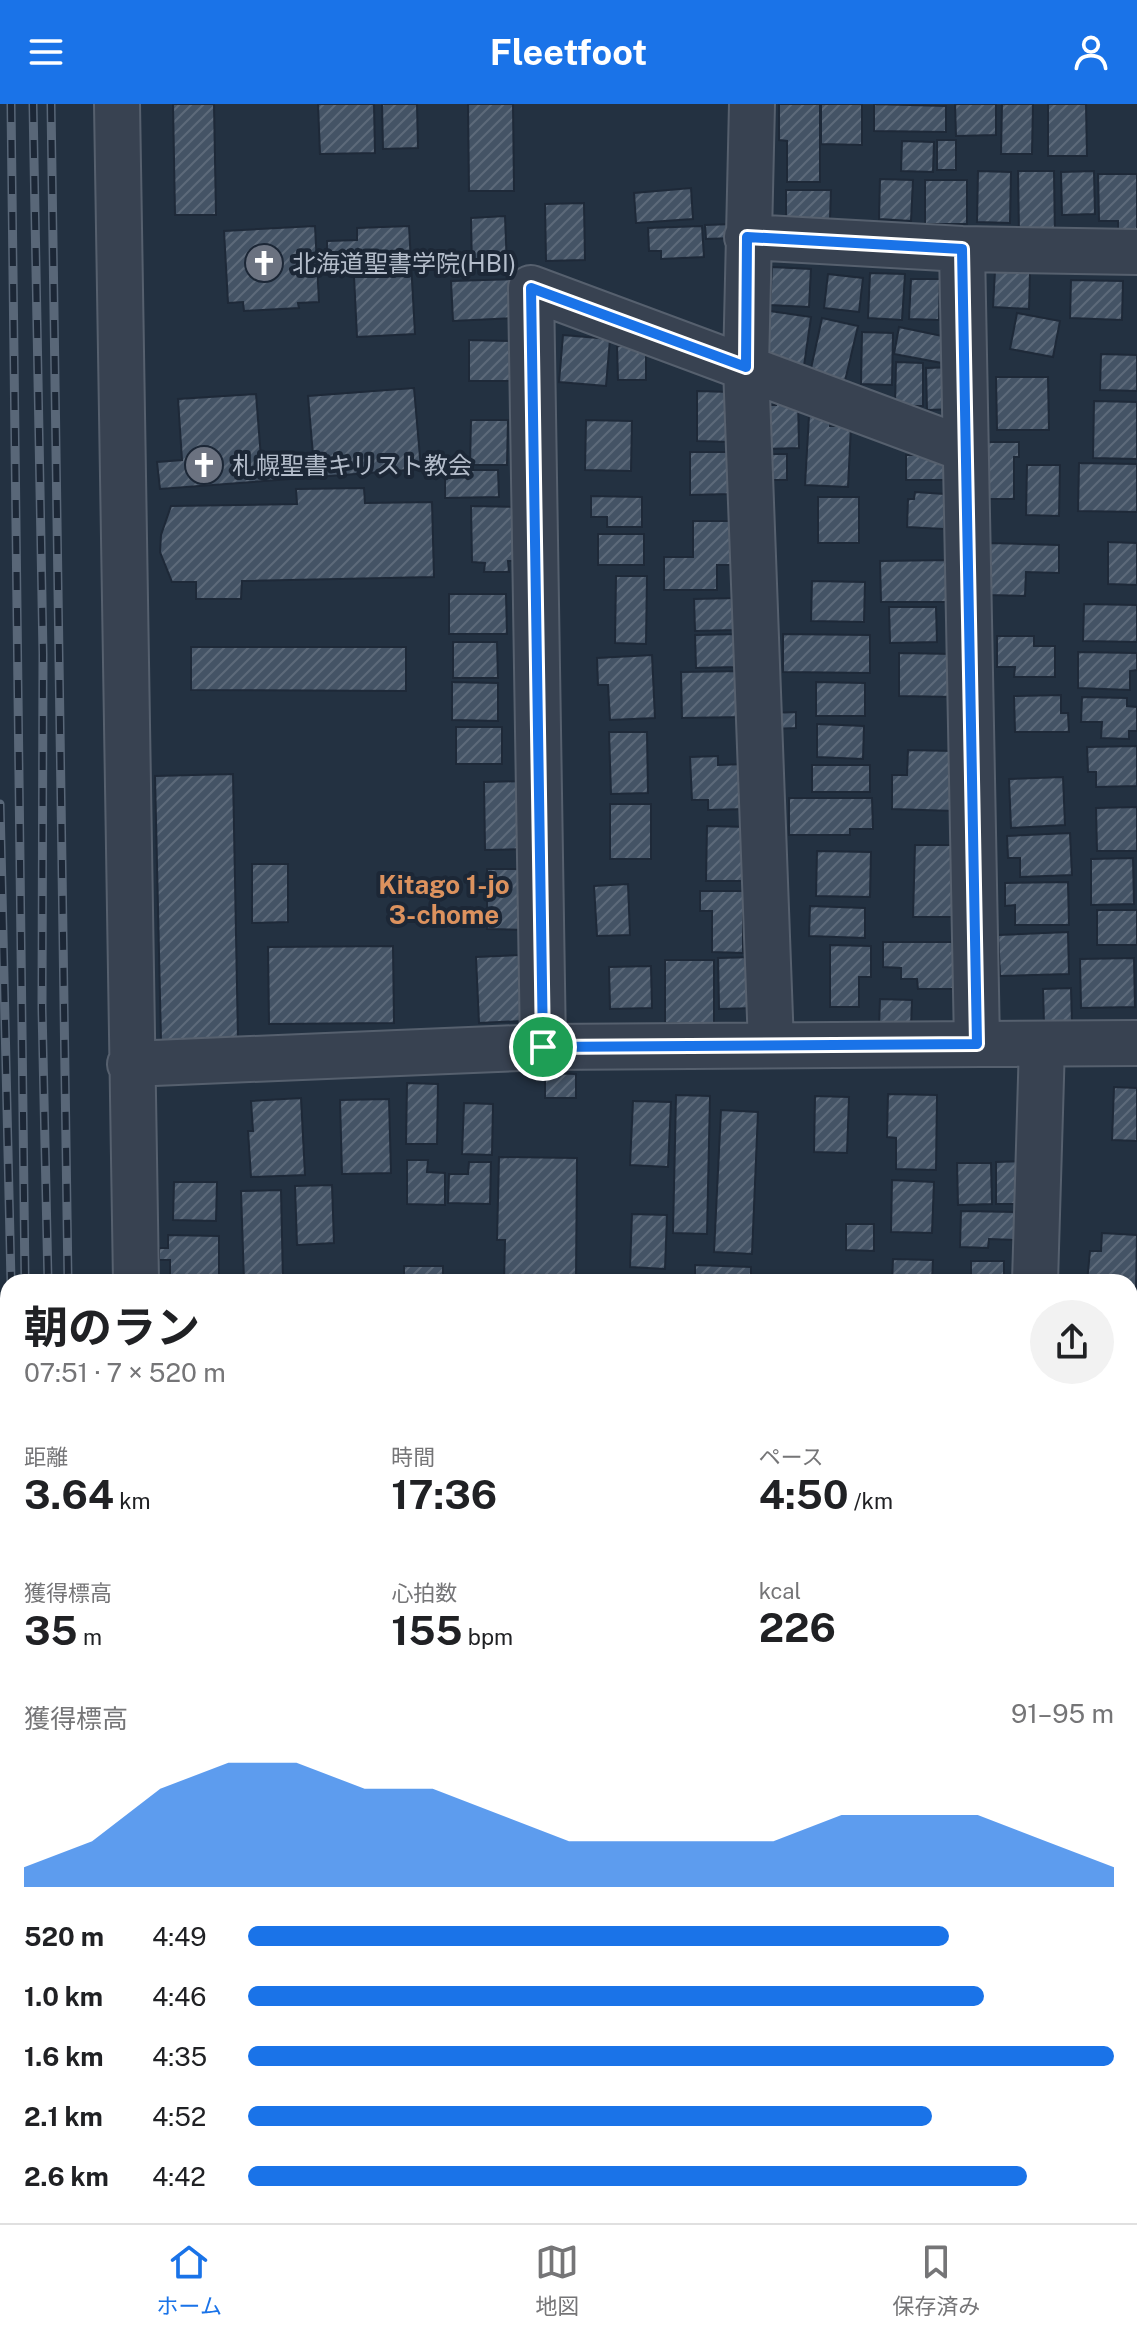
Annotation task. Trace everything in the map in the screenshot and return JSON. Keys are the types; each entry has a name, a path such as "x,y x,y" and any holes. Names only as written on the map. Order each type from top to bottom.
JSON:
{"street":[{"path":"117,104 130,1064 136,1274"},
{"path":"752,104 746,367 771,1045"},
{"path":"747,237 962,249 1137,252"},
{"path":"962,249 977,1044"},
{"path":"543,1047 531,288 964,449"},
{"path":"130,1064 543,1047 1137,1043"},
{"path":"1035,1274 1042,1044"}],"building":[{"path":"173,104 214,104 216,215 175,215"},
{"path":"318,104 374,104 375,153 320,154"},
{"path":"382,104 417,104 418,148 383,149"},
{"path":"468,104 513,104 514,191 469,191"},
{"path":"779,104 820,104 820,182 787,182 787,141 779,140"},
{"path":"821,104 862,104 862,145 821,144"},
{"path":"874,104 946,106 946,132 874,131"},
{"path":"955,104 996,104 996,135 956,136"},
{"path":"1002,104 1033,104 1032,154 1001,154"},
{"path":"1048,104 1086,104 1087,156 1048,156"},
{"path":"937,140 956,140 956,170 937,170"},
{"path":"902,141 934,142 933,172 901,171"},
{"path":"978,171 1011,172 1010,223 977,222"},
{"path":"1018,171 1054,171 1055,240 1019,235"},
{"path":"1094,171 1095,214 1062,215 1061,172"},
{"path":"1098,174 1137,174 1137,232 1118,233 1118,221 1099,221"},
{"path":"880,179 913,180 911,221 879,219"},
{"path":"925,180 967,180 967,224 925,224"},
{"path":"691,188 693,219 636,223 634,193"},
{"path":"786,190 831,190 830,219 786,218"},
{"path":"584,203 585,260 546,261 545,204"},
{"path":"505,216 507,267 472,268 471,218"},
{"path":"733,224 734,238 706,239 705,225"},
{"path":"315,226 319,302 298,303 299,308 244,311 243,302 228,303 224,231"},
{"path":"409,226 415,334 357,337 353,256 340,257 340,266 317,267 316,252 327,252 327,241 357,240 357,228"},
{"path":"702,226 704,257 661,259 661,251 649,251 648,228"},
{"path":"772,267 811,269 809,307 770,305"},
{"path":"995,271 1030,273 1029,309 993,307"},
{"path":"870,273 905,274 902,320 868,318"},
{"path":"828,274 863,278 859,312 824,308"},
{"path":"516,279 518,318 453,321 451,281"},
{"path":"911,279 940,279 939,320 909,319"},
{"path":"1071,280 1123,281 1122,320 1070,318"},
{"path":"770,311 811,317 804,366 764,360"},
{"path":"1017,313 1060,321 1053,357 1010,349"},
{"path":"822,318 858,326 845,381 810,373"},
{"path":"899,327 947,337 942,363 894,354"},
{"path":"862,332 893,333 892,385 861,384"},
{"path":"563,335 610,339 606,386 559,382"},
{"path":"469,340 515,341 515,381 469,381"},
{"path":"617,346 646,346 646,380 618,380"},
{"path":"1101,354 1137,355 1137,391 1100,390"},
{"path":"896,362 923,363 923,406 895,406"},
{"path":"956,367 957,409 927,410 926,368"},
{"path":"996,377 1048,377 1049,430 997,430"},
{"path":"414,388 421,469 160,489 157,462 182,460 178,399 256,394 261,458 313,455 308,396"},
{"path":"697,391 731,392 730,442 697,441"},
{"path":"798,397 799,448 766,449 764,405 776,405 776,398"},
{"path":"1094,401 1137,402 1137,459 1093,458"},
{"path":"809,416 830,417 830,426 851,426 848,487 805,485"},
{"path":"471,420 508,420 507,465 470,465"},
{"path":"586,420 632,421 631,471 585,470"},
{"path":"986,442 1019,442 1019,457 1014,457 1014,499 985,499"},
{"path":"690,452 730,452 731,494 690,495"},
{"path":"765,454 787,454 787,480 766,480"},
{"path":"906,455 948,455 948,480 906,480"},
{"path":"445,463 463,463 470,470 498,470 499,497 445,498"},
{"path":"1079,463 1137,464 1137,512 1078,511"},
{"path":"1027,465 1060,465 1059,516 1026,515"},
{"path":"364,488 365,503 432,502 434,577 242,581 241,599 196,599 196,582 172,582 160,552 161,535 171,506 297,504 296,489"},
{"path":"915,492 945,494 944,529 907,527 908,499 914,499"},
{"path":"591,496 642,497 642,527 607,527 607,517 591,517"},
{"path":"818,497 859,497 859,543 818,543"},
{"path":"471,506 522,507 521,561 508,561 509,572 484,572 485,563 472,562"},
{"path":"693,521 734,521 734,565 717,565 717,590 664,590 664,557 693,557"},
{"path":"598,534 644,534 644,565 598,565"},
{"path":"1108,542 1137,543 1137,585 1108,584"},
{"path":"988,543 1059,545 1059,573 1026,572 1025,596 987,595"},
{"path":"948,560 948,602 881,602 880,561"},
{"path":"616,576 647,576 646,644 615,643"},
{"path":"812,581 865,582 864,622 811,621"},
{"path":"449,594 506,594 507,634 449,634"},
{"path":"735,598 736,630 695,631 694,599"},
{"path":"1084,604 1137,605 1137,642 1083,641"},
{"path":"889,607 936,607 937,642 890,643"},
{"path":"737,634 737,667 696,668 695,635"},
{"path":"783,634 870,635 870,673 783,672"},
{"path":"997,636 1034,636 1034,646 1055,646 1055,677 1014,677 1015,667 997,667"},
{"path":"453,642 497,642 498,678 453,678"},
{"path":"191,647 406,647 406,691 191,690"},
{"path":"1078,652 1137,653 1137,670 1130,671 1130,690 1078,688"},
{"path":"899,653 955,654 955,697 899,696"},
{"path":"652,655 655,718 610,720 608,685 598,685 597,658"},
{"path":"744,671 745,717 682,718 681,672"},
{"path":"452,682 498,683 498,721 452,720"},
{"path":"816,682 865,683 865,716 816,716"},
{"path":"1061,695 1061,713 1068,713 1069,732 1015,732 1014,696"},
{"path":"1082,697 1127,698 1127,706 1137,707 1137,731 1129,731 1129,739 1101,738 1102,722 1081,722"},
{"path":"796,712 796,728 773,729 772,713"},
{"path":"817,724 864,726 863,759 817,757"},
{"path":"456,727 502,727 502,764 456,764"},
{"path":"609,732 647,732 648,793 611,794"},
{"path":"1137,746 1137,786 1096,787 1096,772 1088,772 1087,747"},
{"path":"908,750 955,751 954,811 892,809 892,775 907,775"},
{"path":"718,756 718,765 746,764 747,809 708,810 708,800 692,800 690,757"},
{"path":"812,765 870,765 870,792 812,792"},
{"path":"233,774 238,1040 161,1041 155,776"},
{"path":"1063,777 1065,825 1011,828 1009,779"},
{"path":"525,781 527,849 485,850 484,782"},
{"path":"789,798 872,798 873,829 850,829 850,835 789,835"},
{"path":"610,804 651,804 651,859 610,859"},
{"path":"1137,807 1137,851 1097,851 1096,808"},
{"path":"707,826 750,827 749,881 706,881"},
{"path":"1070,833 1072,875 1020,877 1020,858 1008,858 1007,836"},
{"path":"915,845 955,845 954,917 913,917"},
{"path":"817,851 871,852 870,897 816,896"},
{"path":"1133,858 1134,904 1091,905 1091,859"},
{"path":"252,864 288,864 288,922 252,923"},
{"path":"487,869 524,869 524,930 487,929"},
{"path":"1068,882 1069,925 1015,925 1015,905 1005,906 1005,883"},
{"path":"628,884 630,935 597,936 594,886"},
{"path":"700,891 743,891 743,953 712,952 712,911 700,911"},
{"path":"810,906 865,908 865,938 809,936"},
{"path":"1097,910 1137,910 1137,945 1097,945"},
{"path":"1068,932 1069,974 1000,976 998,935"},
{"path":"883,942 954,942 955,989 918,989 917,979 901,979 901,968 883,967"},
{"path":"830,945 871,946 871,977 859,977 859,1007 830,1007"},
{"path":"393,946 394,1023 269,1024 268,947"},
{"path":"521,955 524,1021 479,1023 476,957"},
{"path":"756,957 757,1008 719,1009 718,958"},
{"path":"1134,958 1135,1007 1081,1008 1080,959"},
{"path":"665,960 714,960 714,1023 665,1023"},
{"path":"651,966 652,1008 610,1009 609,967"},
{"path":"1071,988 1072,1023 1044,1024 1043,989"},
{"path":"880,999 912,1000 911,1028 879,1027"},
{"path":"545,1073 576,1074 576,1098 545,1098"},
{"path":"407,1083 438,1084 437,1144 406,1144"},
{"path":"1114,1087 1137,1088 1137,1141 1112,1140"},
{"path":"888,1094 937,1095 936,1170 896,1169 896,1138 887,1137"},
{"path":"676,1095 710,1096 707,1234 673,1233"},
{"path":"815,1096 849,1097 847,1153 814,1152"},
{"path":"301,1098 305,1175 251,1177 248,1131 253,1131 251,1101"},
{"path":"389,1099 391,1173 342,1174 340,1100"},
{"path":"633,1101 671,1102 668,1167 630,1165"},
{"path":"464,1103 493,1104 492,1155 462,1154"},
{"path":"721,1110 758,1112 752,1254 714,1252"},
{"path":"499,1157 577,1158 576,1274 504,1274 505,1240 497,1240"},
{"path":"407,1160 428,1160 427,1172 445,1173 445,1205 407,1204"},
{"path":"1025,1161 1025,1204 996,1204 996,1162"},
{"path":"469,1162 491,1162 490,1204 448,1203 449,1174 468,1174"},
{"path":"957,1163 991,1163 992,1204 958,1205"},
{"path":"892,1180 934,1182 932,1233 891,1232"},
{"path":"174,1182 217,1182 216,1221 173,1220"},
{"path":"332,1185 334,1243 297,1245 295,1186"},
{"path":"281,1190 283,1274 244,1274 241,1191"},
{"path":"961,1211 1016,1212 1016,1240 989,1239 988,1248 960,1247"},
{"path":"632,1214 667,1215 665,1269 630,1267"},
{"path":"846,1224 874,1224 874,1251 846,1250"},
{"path":"1102,1233 1137,1235 1136,1274 1088,1274 1090,1251 1101,1251"},
{"path":"168,1235 219,1236 219,1274 170,1274 170,1260 159,1260 159,1248 168,1248"},
{"path":"893,1259 933,1260 932,1274 892,1274"},
{"path":"971,1261 1004,1261 1004,1274 971,1274"},
{"path":"695,1265 751,1267 751,1274 695,1274"},
{"path":"404,1266 443,1266 443,1274 404,1274"}],"railway":[{"path":"11,104 25,1274"},
{"path":"33,104 43,654 42,1008 48,1274"},
{"path":"51,104 68,1274"},
{"path":"0,804 11,1274"}],"place":[{"name":"北海道聖書学院(HBI)","path":"264,263"},
{"name":"札幌聖書キリスト教会","path":"204,465"}],"district":[{"name":"Kitago 1-jo 3-chome","path":"444,899"}],"route":[{"path":"747,237 962,249 977,1044 543,1047 531,288 746,367 747,237"}]}
